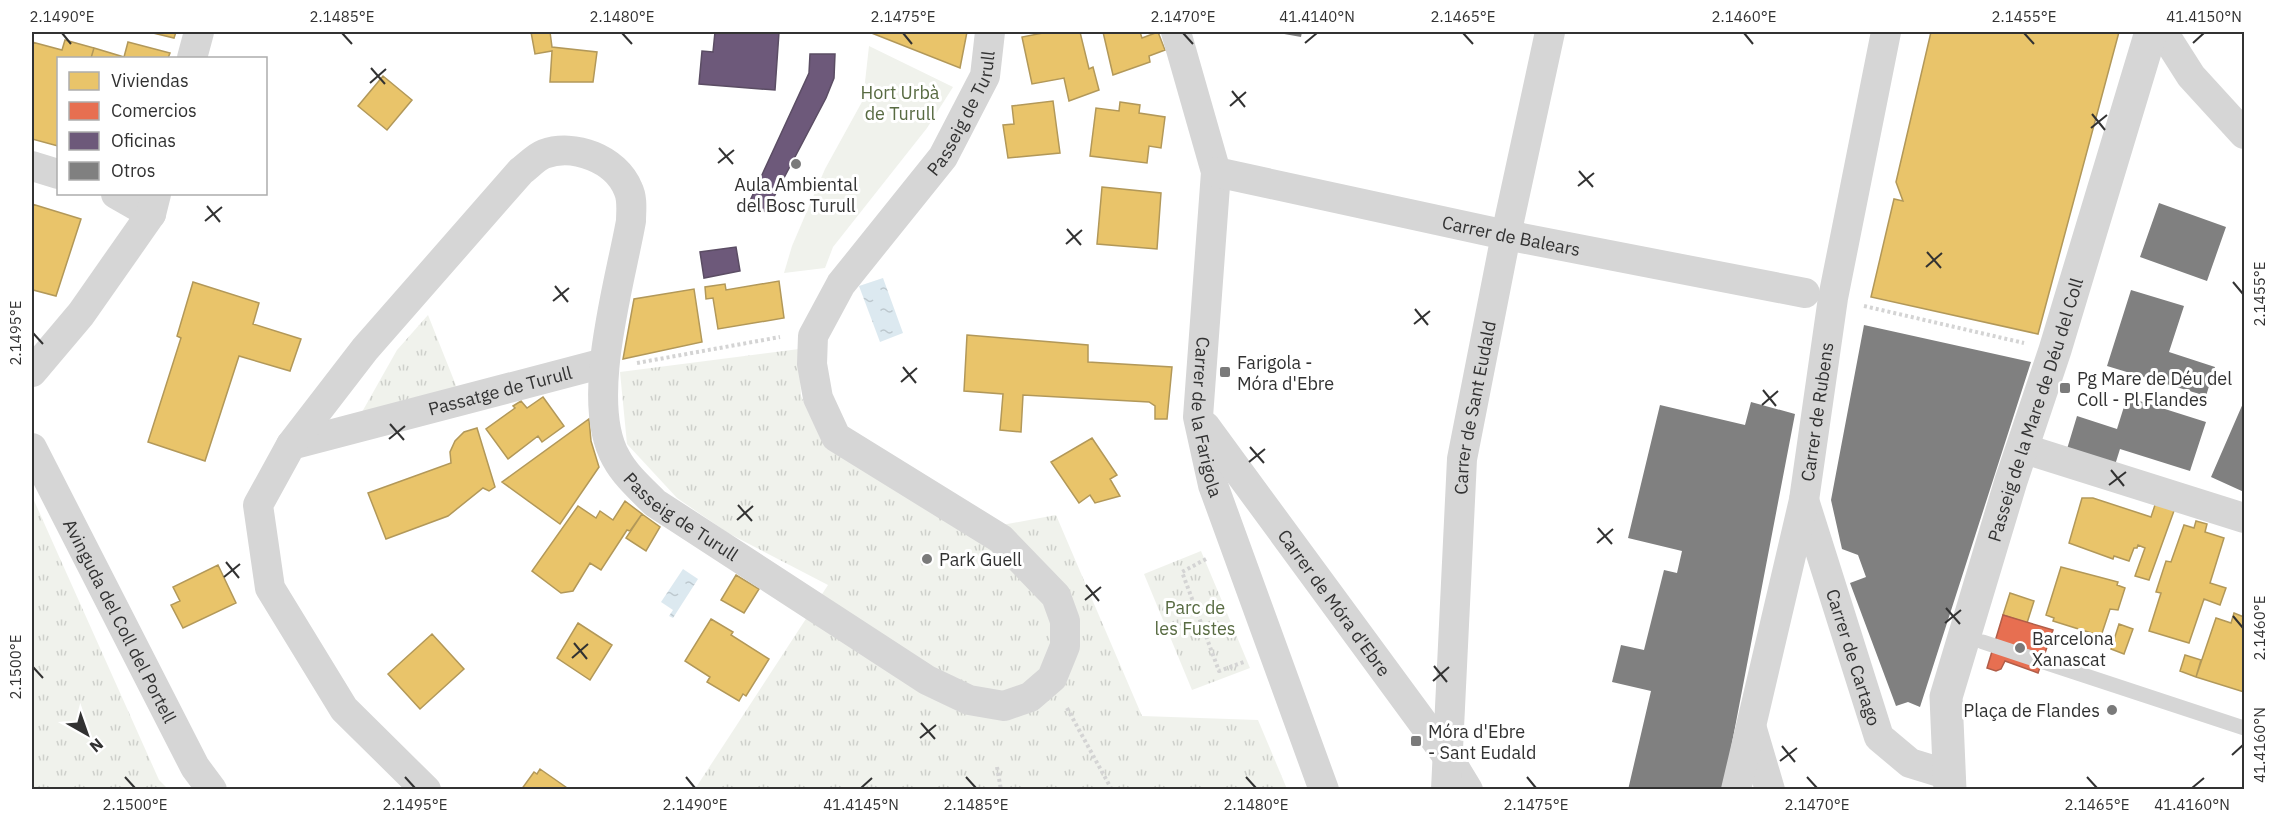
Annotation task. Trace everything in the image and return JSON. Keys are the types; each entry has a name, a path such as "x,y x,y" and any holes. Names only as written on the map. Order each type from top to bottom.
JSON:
{"street":[{"path":"192,57 199,32"},
{"name":"Passeig de Turull","path":"426,789 344,709 270,588 258,505 291,445 365,349 521,171 544,154 569,151 589,154 619,174 631,198 632,221 617,364 606,433 615,458 632,480 655,503 927,680 969,700 1004,706 1030,697 1052,678 1065,646 1065,621 1056,596 1001,539 836,437 818,398 812,364 813,336 836,292 944,157 985,76 990,32"},
{"name":"Carrer de la Farigola","path":"1176,32 1216,172 1198,417 1213,485 1324,789"},
{"name":"Carrer de Sant Eudald","path":"1446,789 1462,459 1506,235 1550,32"},
{"name":"Carrer de Rubens","path":"1736,789 1804,500 1833,298 1886,32"},
{"name":"Passeig de la Mare de Déu del Coll","path":"1949,782 1946,697 2022,448 2055,350 2151,32"},
{"path":"2163,32 2191,76 2244,134"},
{"path":"32,166 57,174"},
{"name":"Carrer de Balears","path":"1216,172 1506,235 1805,293"},
{"path":"32,372 81,314 153,204 120,195"},
{"name":"Passatge de Turull","path":"291,445 617,364"},
{"name":"Carrer de Móra d'Ebre","path":"1198,417 1448,757 1468,789"},
{"name":"Avinguda del Coll del Portell","path":"32,448 195,767 212,789"},
{"path":"2022,448 2244,518"},
{"name":"Carrer de Cartago","path":"1804,500 1879,737 1910,763 1949,782"},
{"path":"1751,726 1770,789"}],"lane":[{"path":"1983,642 2244,728"}],"path":[{"path":"1862,305 2026,344"},
{"path":"617,364 783,337"},
{"path":"1192,566 1182,572 1219,670 1236,666"},
{"path":"1052,678 1081,736 1112,789"},
{"path":"997,767 1001,789"}],"green space":[{"name":"Hort Urbà de Turull","path":"869,46 953,87 927,128 833,247 825,268 784,273 792,246 825,169 863,100"},
{"path":"428,315 457,388 362,412 397,350"},
{"name":"Park Guell","path":"799,349 801,396 822,441 970,531 1056,515 1142,716 1258,720 1287,789 695,789 828,585 728,533 677,498 627,444 620,372"},
{"path":"32,496 159,780 168,789 32,789"},
{"name":"Parc de les Fustes","path":"1201,551 1250,668 1192,690 1144,574"}],"water":[{"path":"883,278 903,333 880,342 859,286"},
{"path":"683,569 698,579 673,618 669,616 673,610 661,602"}],"building: Viviendas":[{"path":"149,32 176,32 174,38"},
{"path":"531,32 550,32 552,47 597,52 593,82 550,82 552,51 535,54"},
{"path":"869,32 967,32 960,68"},
{"path":"1048,32 1080,32 1089,69 1093,67 1099,90 1069,101 1064,78 1032,84 1022,37"},
{"path":"1103,32 1140,32 1142,38 1158,32 1165,50 1149,56 1150,62 1113,75"},
{"path":"1931,32 2119,32 2038,334 1871,297 1894,199 1903,201 1896,182"},
{"path":"65,40 94,48 91,57 57,57 57,146 32,139 32,42 62,50"},
{"path":"128,42 170,53 168,57 124,57"},
{"path":"94,48 124,57 91,57"},
{"path":"383,76 412,100 387,130 358,106"},
{"path":"1053,101 1060,153 1008,158 1003,125 1014,124 1012,106"},
{"path":"1120,102 1140,105 1139,113 1165,117 1161,148 1149,146 1147,163 1090,156 1096,108 1119,111"},
{"path":"1102,187 1161,193 1157,249 1097,244"},
{"path":"32,204 81,219 56,296 33,290 32,295"},
{"path":"779,281 784,318 718,329 713,298 706,299 705,287 725,284 726,290"},
{"path":"193,282 259,303 253,324 301,339 290,371 239,356 205,461 148,442 181,338 177,336"},
{"path":"694,289 702,342 623,359 634,299"},
{"path":"967,335 1088,345 1088,362 1172,367 1167,419 1155,419 1155,406 1149,402 1023,395 1021,432 1000,430 1003,394 964,391"},
{"path":"543,397 564,426 542,442 538,436 508,459 486,429 521,401 527,408"},
{"path":"589,419 591,441 599,467 560,524 502,482"},
{"path":"477,428 495,487 489,491 483,488 448,516 386,539 368,493 451,463 450,452 455,441 464,432"},
{"path":"1092,438 1117,475 1110,479 1120,496 1095,503 1090,495 1079,503 1051,462"},
{"path":"2082,498 2093,498 2151,517 2156,502 2175,508 2149,580 2135,576 2145,548 2138,545 2134,548 2129,561 2114,556 2113,559 2069,543"},
{"path":"625,501 642,514 630,531 627,530 601,570 590,563 573,591 561,593 532,571 578,506 596,518 600,511 613,520"},
{"path":"642,514 660,527 646,551 626,538"},
{"path":"2196,521 2207,524 2205,532 2224,538 2210,583 2226,588 2220,605 2204,599 2189,643 2149,631 2161,593 2156,592 2166,561 2171,562 2184,525 2194,528"},
{"path":"218,565 236,603 183,628 171,605 180,601 173,587"},
{"path":"2061,567 2118,582 2117,585 2125,588 2118,610 2110,609 2101,636 2053,621 2054,618 2046,615"},
{"path":"736,575 759,589 744,613 721,600"},
{"path":"2010,593 2034,601 2027,623 2003,615"},
{"path":"2234,613 2244,617 2244,692 2196,677 2216,618 2231,623"},
{"path":"711,619 733,632 731,635 769,659 746,696 743,694 739,701 707,682 710,677 685,661"},
{"path":"578,623 612,645 590,680 557,658"},
{"path":"2119,624 2133,629 2124,654 2111,649"},
{"path":"432,634 464,669 420,709 388,674"},
{"path":"2185,655 2201,660 2196,677 2180,671"},
{"path":"540,769 570,790 521,790 534,772 537,774"}],"building: Comercios":[{"path":"2003,615 2053,630 2038,673 2005,661 2001,669 1996,671 1987,668"}],"building: Oficinas":[{"path":"715,32 779,32 775,90 699,84 702,51 713,52"},
{"path":"810,54 835,54 834,78 826,98 766,212 749,203 809,73"},
{"path":"736,247 740,271 704,278 700,252"}],"building: Otros":[{"path":"1273,32 1302,32 1301,37"},
{"path":"2159,203 2226,227 2207,281 2140,257"},
{"path":"2131,290 2184,306 2169,352 2215,367 2206,396 2107,366"},
{"path":"1864,325 2031,362 1920,707 1908,702 1896,706 1850,583 1866,577 1858,555 1842,549 1831,500"},
{"path":"2127,397 2206,422 2190,471 2120,449 2115,465 2067,449 2077,416 2117,429"},
{"path":"2244,401 2244,492 2211,477"},
{"path":"1751,402 1795,414 1723,790 1628,790 1651,691 1612,682 1621,645 1644,650 1664,570 1677,573 1682,551 1628,538 1660,405 1745,425"}],"place":[{"name":"Aula Ambiental del Bosc Turull","path":"796,164"},
{"name":"Farigola - Móra d'Ebre","path":"1225,372"},
{"name":"Pg Mare de Déu del Coll - Pl Flandes","path":"2065,388"},
{"name":"Park Guell","path":"927,559"},
{"name":"Barcelona Xanascat","path":"2020,648"},
{"name":"Plaça de Flandes","path":"2112,710"},
{"name":"Móra d'Ebre - Sant Eudald","path":"1416,741"}]}
